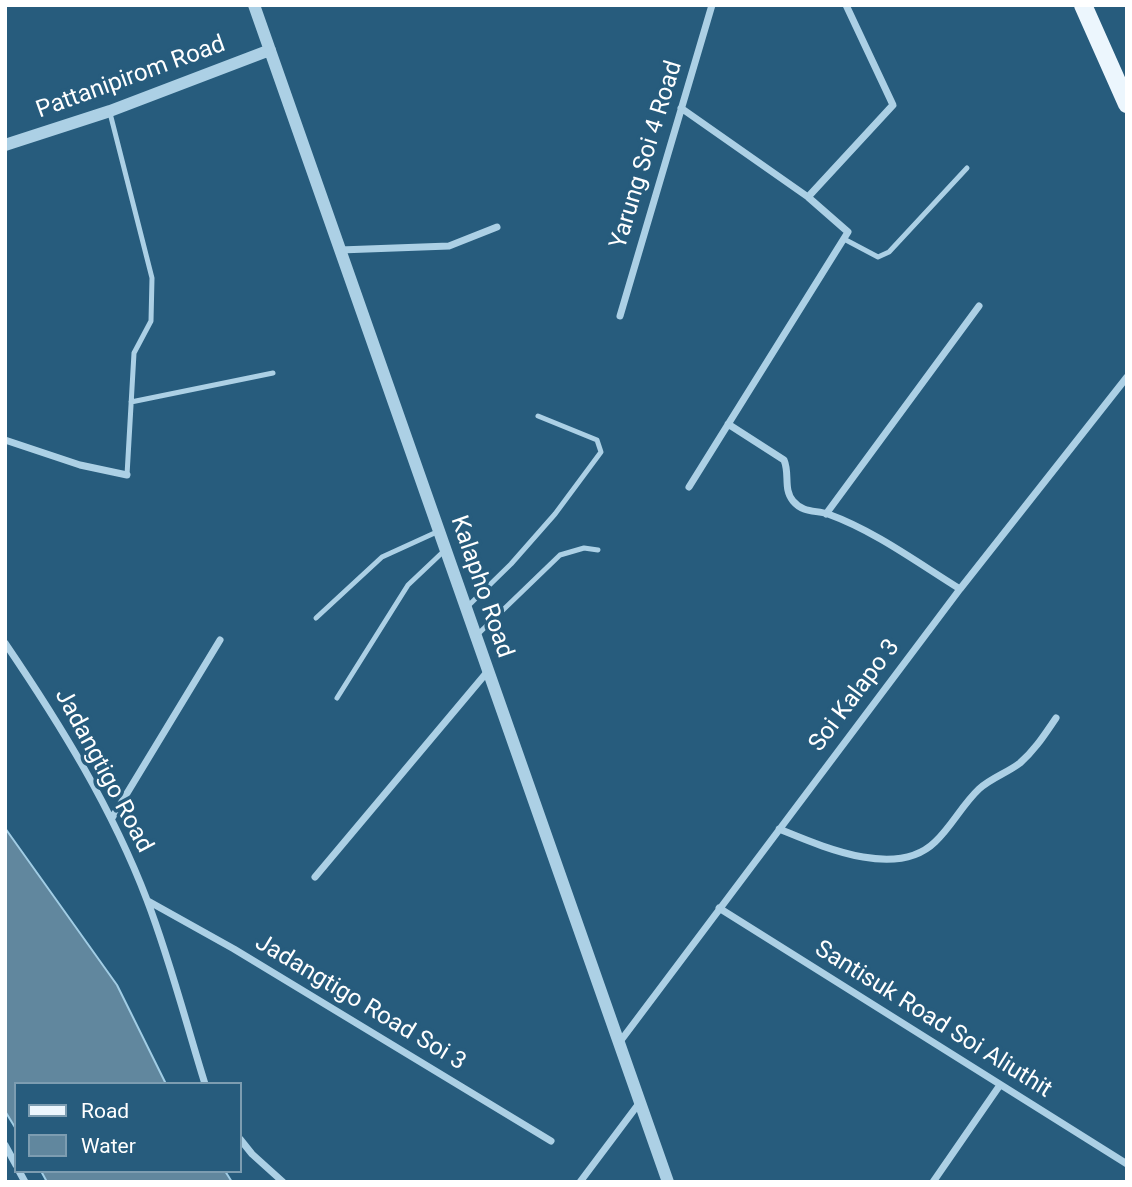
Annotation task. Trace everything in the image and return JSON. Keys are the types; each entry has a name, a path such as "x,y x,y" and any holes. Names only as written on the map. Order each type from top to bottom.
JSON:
{"main road":[{"path":"1083,5 1127,104"}],"street":[{"name":"Kalapho Road","path":"254,5 668,1182"},
{"name":"Yarung Soi 4 Road","path":"620,316 712,5"},
{"path":"808,197 893,105 846,5"},
{"name":"Pattanipirom Road","path":"5,145 110,111 270,50"},
{"path":"681,108 808,197 848,232 689,487"},
{"path":"340,250 449,246 497,228"},
{"path":"826,514 979,306"},
{"name":"Soi Kalapo 3","path":"619,1043 960,589 1127,377"},
{"path":"728,424 784,460 787,489 793,501 805,511 826,514 881,540 960,589"},
{"path":"5,440 80,465 127,475"},
{"path":"112,818 220,640"},
{"name":"Jadangtigo Road","path":"5,643 38,690 112,818 148,901 204,1082"},
{"path":"315,877 488,671"},
{"path":"779,829 829,849 866,858 898,858 923,851 934,843 968,799 985,784 1018,764 1035,748 1056,718"},
{"name":"Jadangtigo Road Soi 3","path":"148,901 234,949 551,1141"},
{"name":"Santisuk Road Soi Aliuthit","path":"719,908 1127,1164"},
{"path":"933,1182 1000,1085"},
{"path":"580,1182 640,1102"},
{"path":"242,1142 283,1182"},
{"path":"5,1145 14,1161"}],"lane":[{"path":"110,111 152,278 151,321 134,353 127,475"},
{"path":"844,239 878,257 889,252 967,168"},
{"path":"131,402 272,373"},
{"path":"466,608 555,514 601,452 597,440 538,416"},
{"path":"316,618 382,558 439,531"},
{"path":"476,636 559,555 584,548 598,550"},
{"path":"337,698 408,585 445,550"}],"water":[{"path":"5,828 117,985 165,1082 14,1082 14,1126 5,1111"},
{"path":"42,1173 226,1173 232,1182 47,1182"}]}
